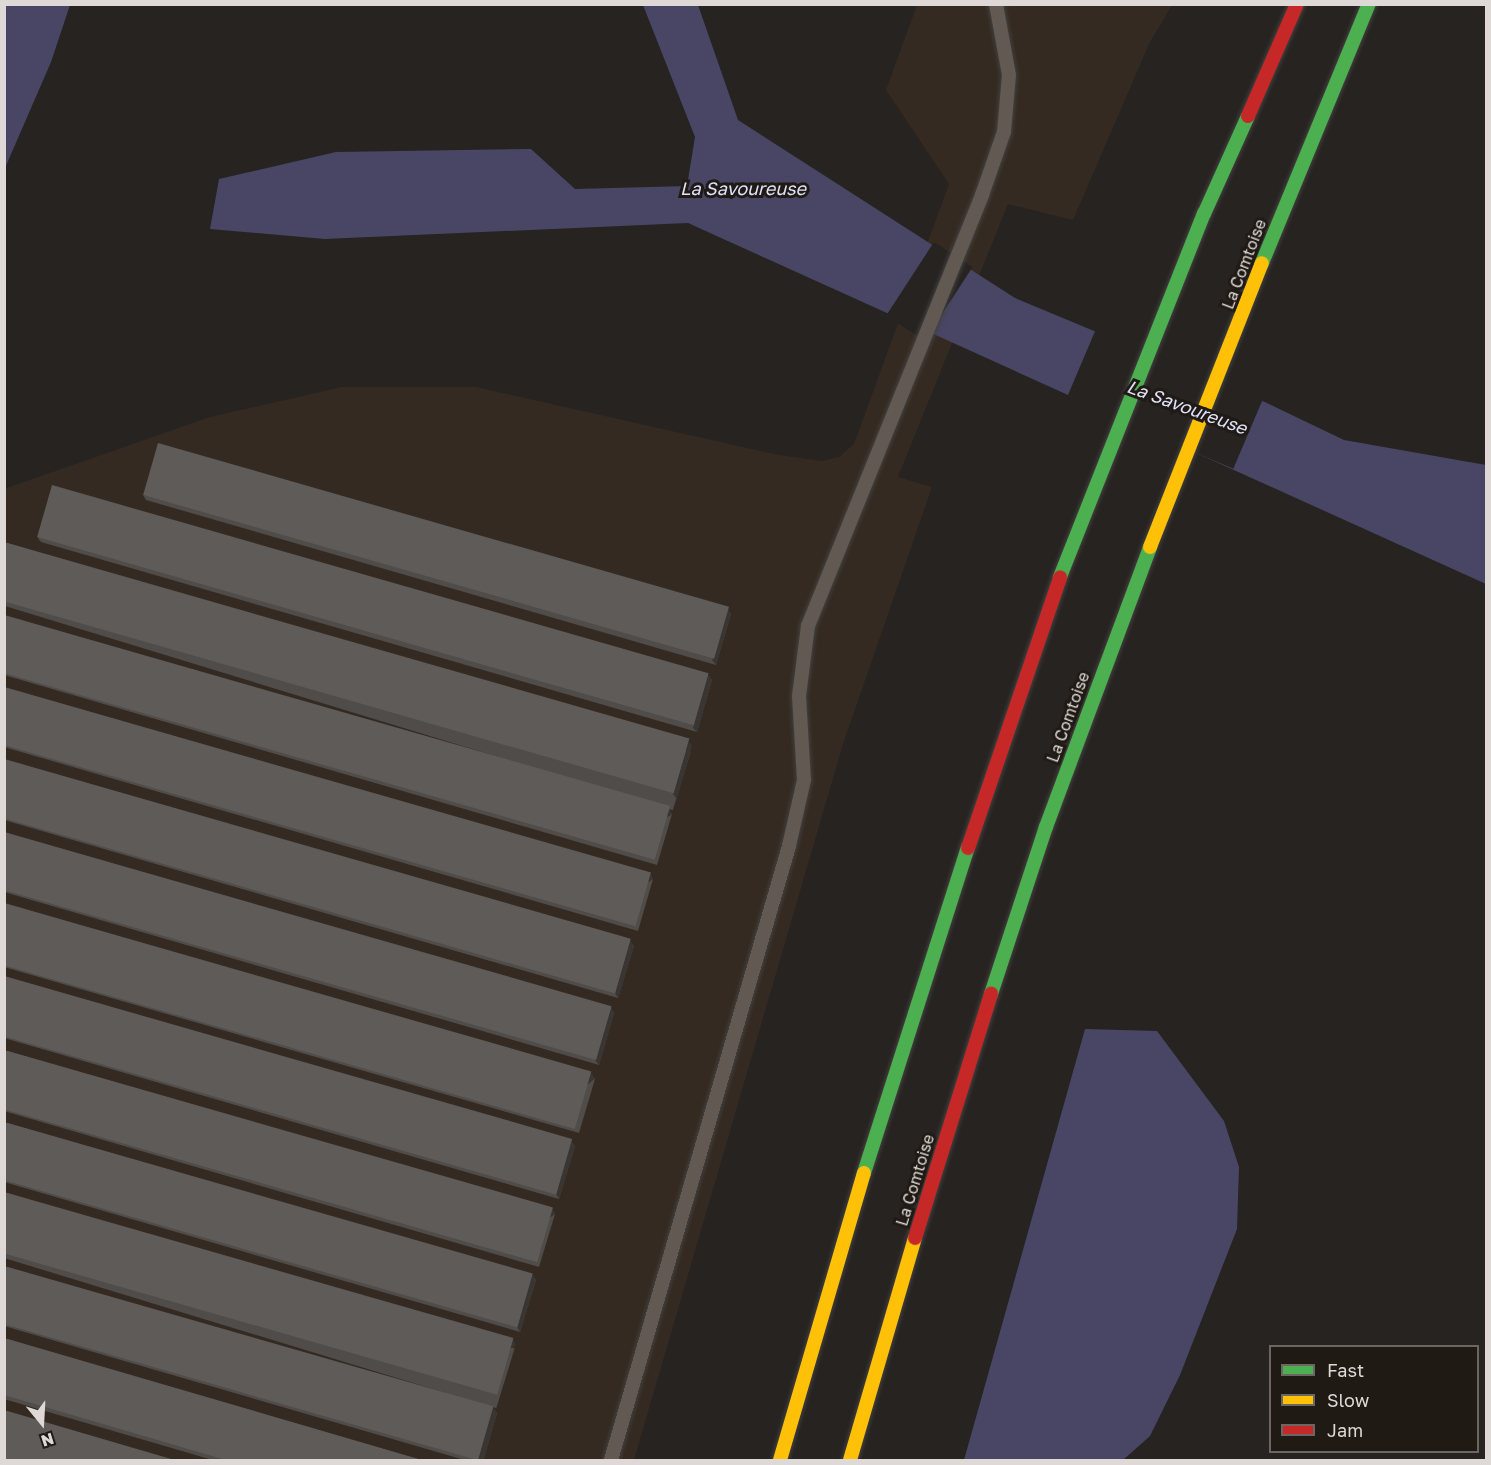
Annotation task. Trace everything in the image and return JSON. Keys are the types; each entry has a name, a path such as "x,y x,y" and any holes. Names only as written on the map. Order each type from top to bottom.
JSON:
{"highway":[{"path":"780,1461 863,1172 920,993 1053,595 1209,203 1297,4"},
{"name":"La Comtoise","path":"850,1461 949,1125 1038,850 1106,660 1286,202 1369,6"}],"lane":[{"path":"611,1461 789,846 804,780 799,696 808,626 982,195 1004,132 1010,75 996,4"}],"shaded area":[{"path":"917,5 1172,5 1149,44 1073,220 1008,204 898,477 932,487 843,744 634,1460 5,1460 4,489 210,417 342,387 476,387 779,455 822,461 839,457 854,444 949,184 886,90"}],"water":[{"path":"5,4 70,5 51,62 5,168"},
{"name":"La Savoureuse","path":"643,5 698,5 738,120 1015,298 1267,403 1344,440 1486,465 1486,584 688,223 325,239 210,229 219,179 336,152 531,149 575,189 687,186 695,137"},
{"path":"1085,1029 1157,1031 1224,1121 1239,1167 1237,1229 1180,1375 1150,1436 1123,1460 964,1460"}],"pier":[{"path":"934,242 973,267 925,341 886,316"},
{"path":"1096,329 1263,400 1233,469 1067,398"}],"building":[{"path":"158,443 729,607 714,659 143,495"},
{"path":"52,485 709,673 694,725 37,537"},
{"path":"4,542 689,739 674,793 4,601"},
{"path":"4,615 670,806 655,860 4,673"},
{"path":"4,687 651,873 635,926 4,745"},
{"path":"4,759 631,939 615,994 4,818"},
{"path":"4,832 612,1006 596,1060 4,890"},
{"path":"4,903 591,1071 575,1129 4,965"},
{"path":"4,976 572,1139 556,1195 4,1036"},
{"path":"4,1050 553,1207 537,1262 4,1109"},
{"path":"4,1122 533,1274 517,1327 4,1180"},
{"path":"4,1192 513,1338 497,1395 4,1253"},
{"path":"4,1266 493,1406 477,1460 4,1324"},
{"path":"4,1338 425,1461 229,1461 4,1395"},
{"path":"4,1410 178,1461 4,1461"}],"traffic: fast":[{"path":"1262,263 1369,4"},
{"path":"1060,577 1204,214 1248,116"},
{"path":"991,994 1046,827 1150,547"},
{"path":"864,1173 968,848"}],"traffic: slow":[{"path":"1150,547 1262,263"},
{"path":"780,1460 864,1173"},
{"path":"850,1460 915,1238"}],"traffic: jam":[{"path":"1248,116 1297,4"},
{"path":"968,848 1060,577"},
{"path":"915,1238 991,994"}]}
